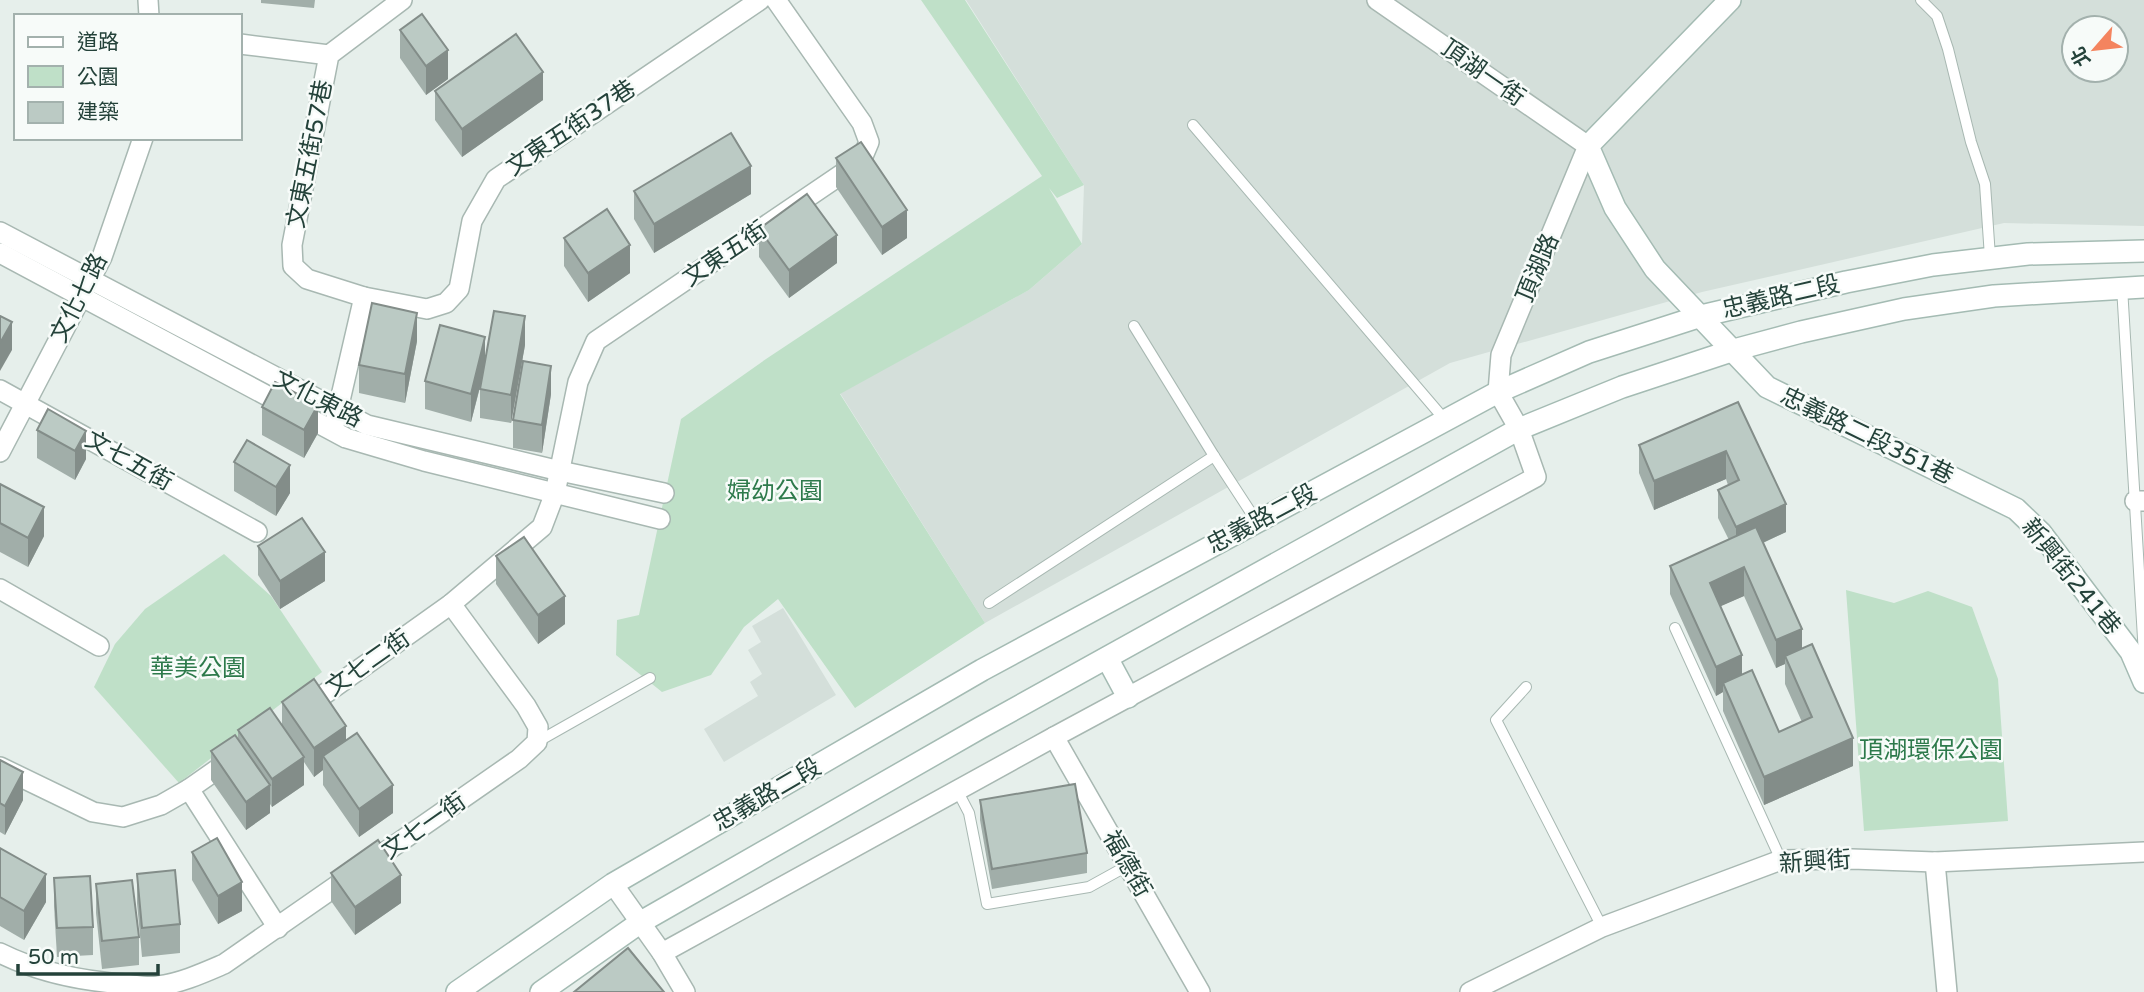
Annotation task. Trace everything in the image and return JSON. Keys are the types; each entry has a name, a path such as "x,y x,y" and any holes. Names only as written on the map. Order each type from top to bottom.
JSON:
{"main road":[{"name":"頂湖路","path":"1588,146 1730,0"},
{"path":"1588,146 1615,208 1655,269 1701,316"},
{"name":"忠義路二段","path":"457,992 613,884 982,670 1498,392 1589,352 1701,316 1933,265 1990,257 2144,251"},
{"name":"忠義路二段","path":"541,992 641,922 1519,429 1622,387 1734,350 1801,332 1904,309 1994,296 2144,287"},
{"name":"忠義路二段351巷","path":"1701,316 1767,387 2016,509"},
{"name":"新興街241巷","path":"2016,509 2041,533 2131,652 2144,682"},
{"path":"1107,658 1128,697"}],"street":[{"name":"文東五街57巷","path":"364,297 307,279 293,266 292,244 329,55 402,0"},
{"name":"文東五街37巷","path":"364,297 428,309 446,303 459,289 472,221 496,179 760,0"},
{"name":"文東五街","path":"555,493 578,382 596,341 861,161 869,142 862,123 776,0"},
{"name":"頂湖一街","path":"1377,0 1588,146"},
{"path":"242,44 329,55"},
{"name":"文化七路","path":"0,452 102,257 142,140"},
{"name":"頂湖路","path":"1498,392 1501,355 1588,146"},
{"name":"文化東路","path":"0,232 85,288 346,438 412,458 660,520"},
{"name":"文化東路","path":"0,253 85,288 367,425 664,493"},
{"path":"332,431 364,297"},
{"name":"文七五街","path":"0,390 257,533"},
{"path":"662,953 1054,737 1536,477 1519,429 1498,392"},
{"name":"文七二街","path":"292,717 451,604 542,527 555,493"},
{"path":"0,589 99,646"},
{"path":"451,604 526,706 538,727 537,742"},
{"name":"福德街","path":"1054,737 1200,992"},
{"name":"文七一街","path":"0,953 21,964 61,976 96,982 156,987 193,977 225,964 278,928 519,759 537,742"},
{"path":"0,767 93,812 124,817 161,805 190,789 246,749"},
{"path":"190,789 278,928"},
{"name":"新興街","path":"1470,992 1602,927 1781,860 1935,862 2144,852"},
{"path":"1935,862 1947,992"},
{"path":"613,884 662,953 685,992"}],"lane":[{"path":"1921,0 1937,16 1985,184 1990,257"},
{"path":"1193,125 1446,420"},
{"path":"2122,287 2139,501 2144,655"},
{"path":"1134,326 1257,522"},
{"path":"989,603 1214,456"},
{"path":"1675,628 1781,860"},
{"path":"537,742 650,678"},
{"path":"1526,687 1496,720 1602,927"},
{"path":"957,790 970,813 987,904 1090,887 1127,866"}],"shaded area":[{"path":"966,0 2144,0 2144,226 2004,223 1702,292 1450,363 985,623 840,393 1029,290 1082,244 1084,185"},
{"path":"783,608 836,695 724,762 704,729 758,696 750,682 762,674 748,650 761,642 752,626"}],"green space":[{"name":"婦幼公園","path":"921,0 965,0 1084,185 1057,198 1049,188 1082,244 1029,290 840,394 985,623 855,708 778,599 744,627 711,675 662,692 616,655 617,620 639,615 681,419 766,359 1042,176"},
{"name":"華美公園","path":"224,554 271,596 322,672 179,783 94,687 115,644 145,609"},
{"name":"頂湖環保公園","path":"1846,590 1894,603 1928,591 1972,607 1998,679 2008,821 1864,831"}],"building":[{"path":"422,14 448,50 426,66 400,30"},
{"path":"516,34 543,72 462,129 435,91"},
{"path":"731,133 751,166 654,224 634,191"},
{"path":"861,142 907,210 882,227 836,158"},
{"path":"807,194 837,235 789,270 759,229"},
{"path":"607,209 630,245 588,273 564,238"},
{"path":"372,303 417,313 405,374 359,365"},
{"path":"494,311 525,316 511,395 480,389"},
{"path":"0,316 12,322 0,343"},
{"path":"440,325 485,337 471,394 425,381"},
{"path":"523,361 551,366 542,425 513,420"},
{"path":"275,382 318,405 304,430 262,407"},
{"path":"1738,402 1786,504 1736,527 1718,490 1739,480 1726,451 1654,481 1639,445"},
{"path":"48,409 86,431 75,451 37,430"},
{"path":"247,440 290,465 276,487 234,462"},
{"path":"0,484 44,507 28,538 0,523"},
{"path":"302,518 325,552 280,581 258,546"},
{"path":"1756,527 1802,629 1776,640 1744,567 1710,583 1742,655 1716,667 1670,566"},
{"path":"524,537 565,596 538,615 496,556"},
{"path":"1812,644 1853,738 1764,777 1723,683 1752,670 1779,732 1812,717 1785,656"},
{"path":"314,679 346,726 314,748 282,702"},
{"path":"270,708 304,757 272,779 238,730"},
{"path":"357,733 393,785 359,809 323,756"},
{"path":"235,735 270,785 246,802 211,751"},
{"path":"0,760 23,772 5,806 0,803"},
{"path":"1075,784 1087,853 992,869 980,800"},
{"path":"217,838 242,882 218,896 192,852"},
{"path":"378,840 401,875 355,907 331,873"},
{"path":"0,848 46,874 24,911 0,897"},
{"path":"175,870 180,924 142,928 137,874"},
{"path":"90,876 93,927 57,928 54,878"},
{"path":"132,880 139,937 102,941 96,884"},
{"path":"628,948 664,992 574,992"}]}
